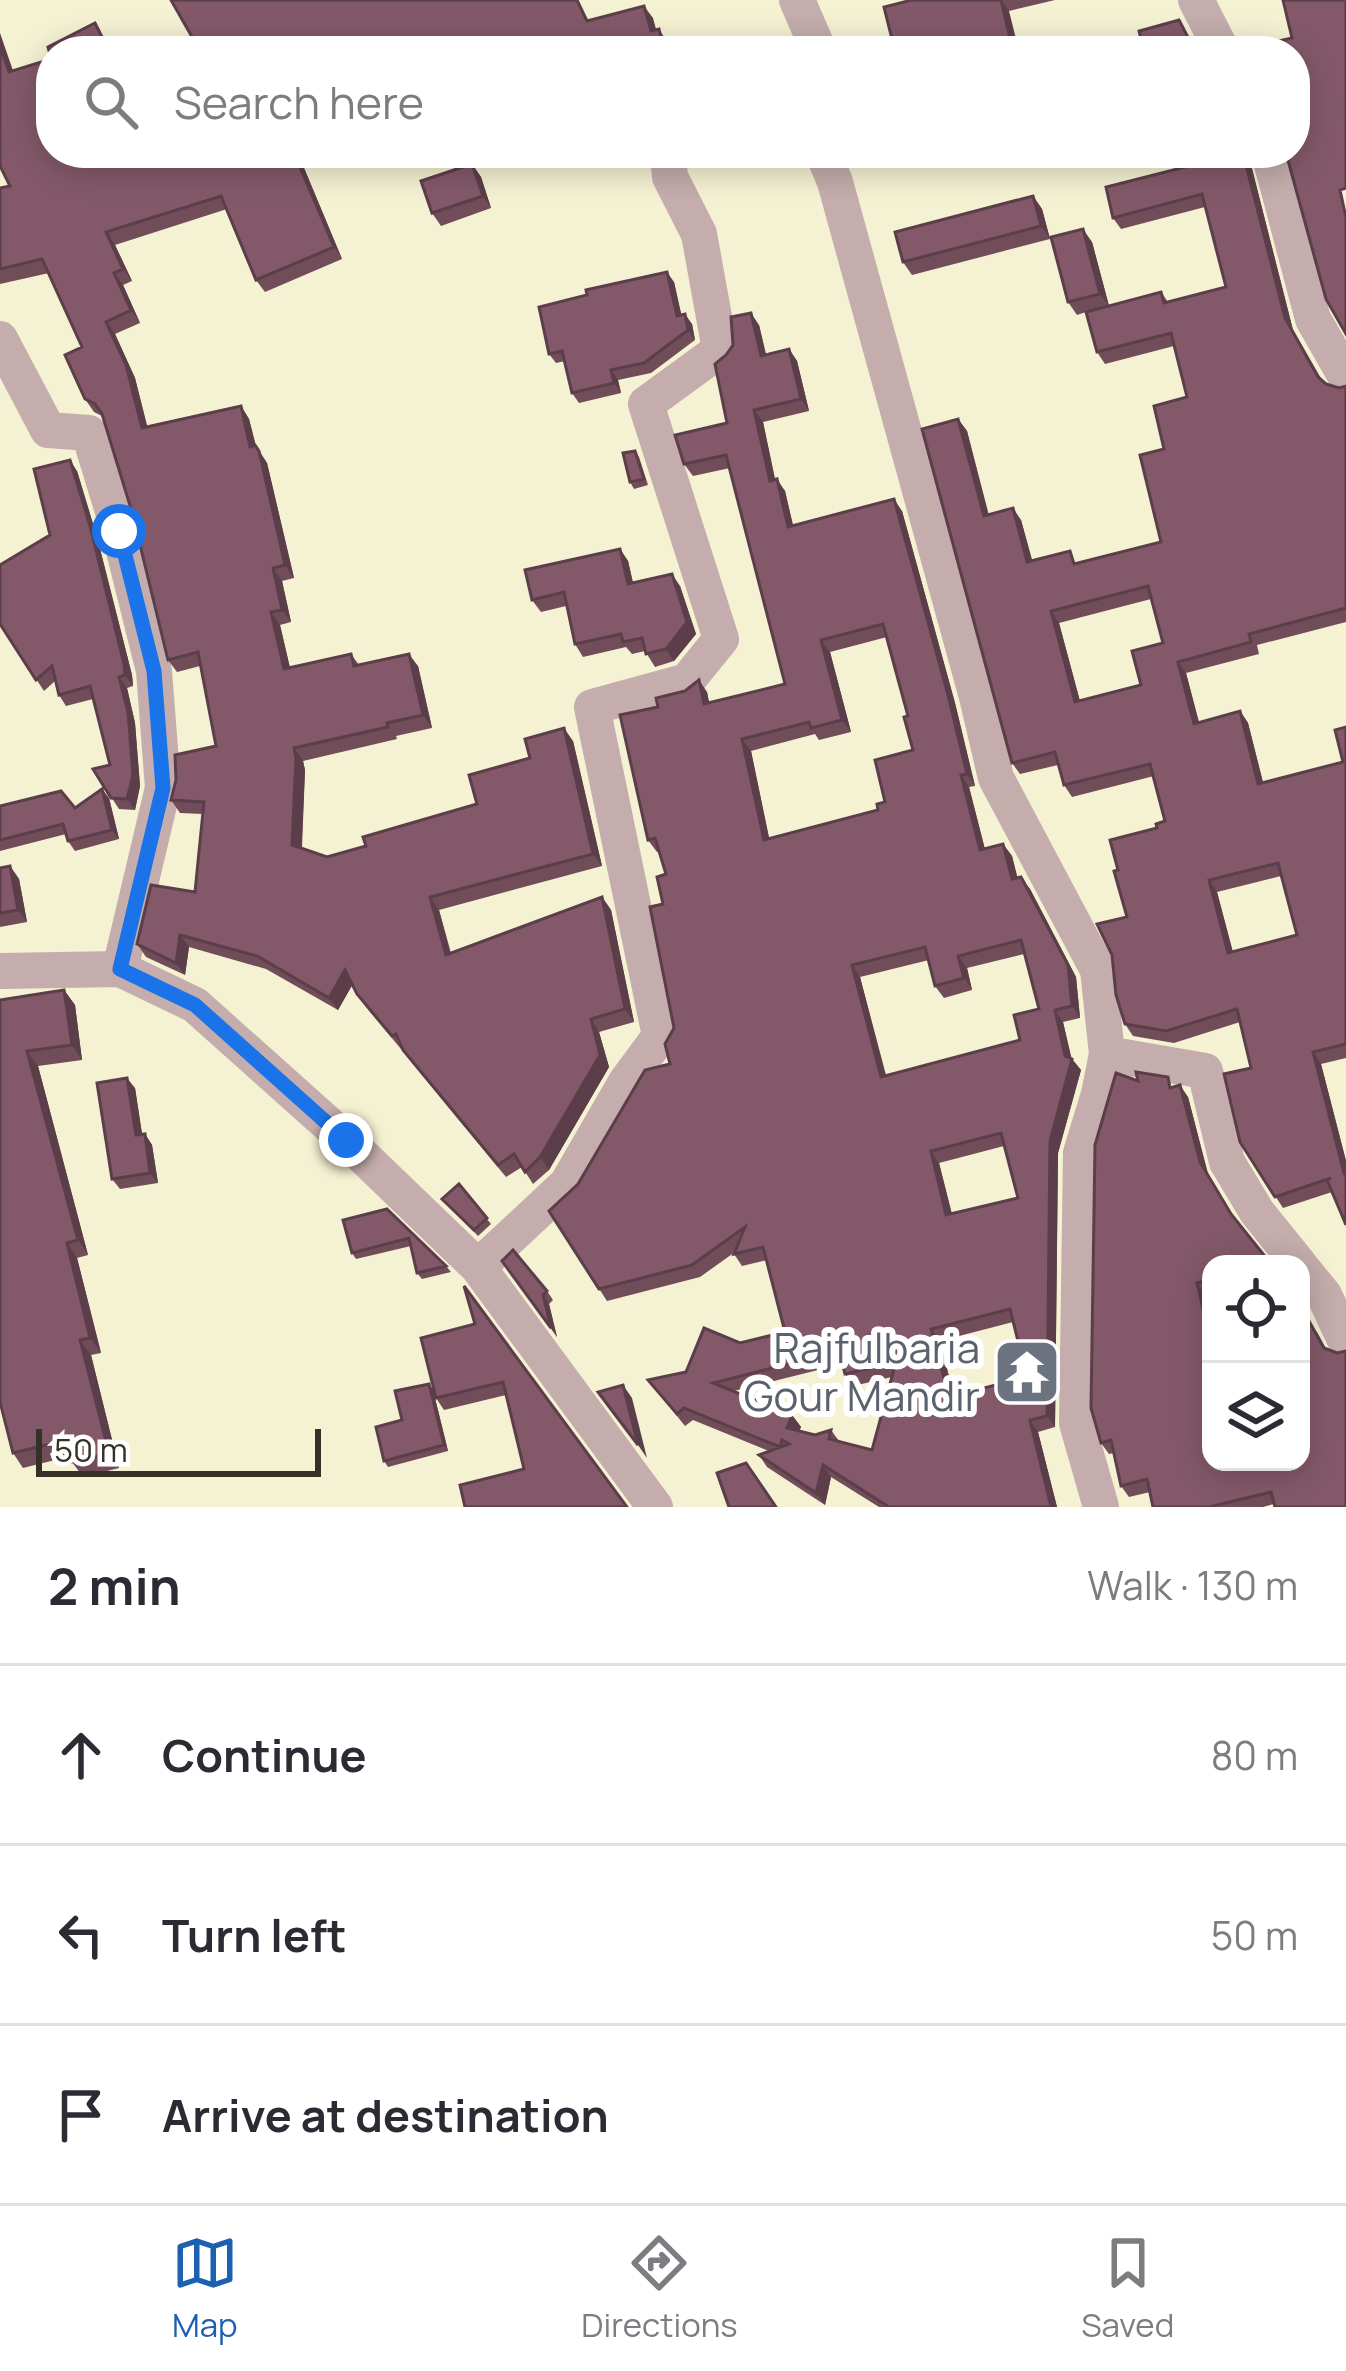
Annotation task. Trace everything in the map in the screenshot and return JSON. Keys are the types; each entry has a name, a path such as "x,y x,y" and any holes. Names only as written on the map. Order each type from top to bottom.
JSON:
{"street":[{"path":"797,0 813,36"},
{"path":"1196,0 1214,36"},
{"path":"478,1267 567,1184 626,1082 660,1036 592,707 687,682 721,638 646,404 720,350 699,234 669,168"},
{"path":"830,168 996,778 1098,970 1107,1054 1081,1153 1077,1423 1101,1507"},
{"path":"1273,168 1313,320 1346,376"},
{"path":"0,339 48,430 89,433 154,671 163,788 120,969"},
{"path":"0,971 120,969 195,1005 478,1267 655,1507"},
{"path":"1107,1054 1205,1071 1227,1162 1257,1212 1291,1255"},
{"path":"1310,1278 1324,1295 1346,1342"}],"building":[{"path":"171,0 577,0 587,21 644,6 651,31 659,29 661,36 191,36"},
{"path":"912,0 1001,0 1009,36 891,36 884,7"},
{"path":"1283,0 1346,0 1346,188 1340,190 1346,218 1346,334 1326,299 1290,168 1310,168 1310,36 1292,36"},
{"path":"1179,20 1187,36 1140,36 1139,31"},
{"path":"95,23 102,36 70,36"},
{"path":"0,46 9,72 36,64 36,168 300,168 334,247 256,280 221,196 106,232 123,269 114,273 131,310 106,322 126,365 142,428 241,406 250,447 255,445 259,451 285,565 273,568 282,610 271,612 284,669 351,654 354,666 409,654 423,715 294,748 292,845 327,857 366,846 363,837 477,804 469,775 530,758 525,739 564,728 593,854 430,897 446,955 602,897 625,1009 591,1019 600,1055 540,1157 525,1172 514,1154 498,1165 403,1050 396,1034 392,1036 357,994 345,970 329,998 257,956 180,935 176,963 137,944 151,885 195,892 204,802 171,800 175,755 216,746 198,652 168,660 102,414 85,399 65,355 82,347 42,259 0,269 0,188 10,186 0,166"},
{"path":"473,168 483,196 432,213 421,181"},
{"path":"1181,168 1247,168 1285,318 1318,377 1326,384 1346,386 1346,608 1249,634 1251,642 1178,662 1194,724 1240,711 1258,784 1343,762 1335,730 1346,727 1346,1044 1313,1052 1346,1172 1346,1225 1327,1180 1331,1178 1275,1197 1240,1142 1224,1074 1251,1068 1237,1009 1166,1031 1125,1024 1112,955 1097,924 1127,917 1110,840 1157,828 1156,824 1165,821 1150,764 1064,785 1055,752 1012,763 922,429 958,419 984,516 1013,508 1027,562 1070,551 1074,564 1161,542 1140,455 1164,449 1154,406 1187,397 1171,333 1097,352 1086,312 1161,292 1164,303 1226,287 1202,194 1113,218 1106,187","holes":["1148,586 1163,643 1132,651 1141,685 1075,702 1051,611","1278,863 1297,935 1228,953 1209,880"]},
{"path":"1033,196 1041,226 903,262 895,232"},
{"path":"1083,229 1100,294 1068,302 1051,237"},
{"path":"667,272 677,316 685,314 688,330 644,363 611,370 614,383 572,393 562,351 549,354 539,307 587,295 586,290"},
{"path":"751,313 761,356 789,349 801,399 754,410 770,481 777,479 788,527 894,499 947,691 980,850 1003,844 1012,879 1021,877 1068,965 1072,1006 1055,1010 1065,1056 1072,1059 1050,1141 1047,1416 1030,1420 1051,1507 889,1507 823,1465 816,1493 759,1455 789,1444 782,1440 780,1447 684,1408 677,1414 648,1380 686,1372 704,1328 740,1343 785,1332 763,1247 734,1254 745,1227 692,1265 599,1289 549,1211 578,1184 645,1070 670,1064 665,1044 674,1028 650,907 663,904 657,877 666,874 655,838 648,840 620,715 658,707 656,698 685,691 699,680 704,704 785,684 726,455 684,464 675,435 727,423 715,364 733,345 731,317","holes":["883,624 913,750 875,760 885,802 877,804 878,810 764,840 742,739 809,722 811,728 842,720 821,640","1021,940 1039,1009 1014,1015 1020,1040 881,1077 852,965 925,947 935,986 964,978 958,956","1001,1133 1018,1198 946,1215 931,1151","1010,1309 1027,1377 949,1397 931,1329","839,1351 845,1374 896,1362 872,1450 829,1439 831,1430 815,1435 787,1428 792,1415 713,1383"]},
{"path":"635,451 644,479 630,482 623,453"},
{"path":"70,460 124,664 125,675 119,677 128,712 133,775 127,799 111,798 93,769 110,765 90,686 59,695 52,666 36,680 0,624 0,565 50,535 34,469"},
{"path":"620,549 628,584 672,574 687,622 666,649 646,654 642,638 623,642 621,634 575,644 564,592 532,600 525,570"},
{"path":"102,789 112,830 68,841 63,824 0,840 0,806 61,791 75,808"},
{"path":"10,866 18,910 0,913 0,868"},
{"path":"64,990 72,1045 27,1051 78,1240 67,1243 90,1338 80,1340 109,1453 72,1462 67,1440 13,1453 0,1402 0,1000"},
{"path":"1136,1072 1168,1077 1170,1088 1180,1085 1200,1162 1231,1214 1264,1255 1202,1255 1202,1282 1197,1283 1202,1304 1202,1471 1310,1471 1310,1323 1324,1348 1346,1351 1346,1507 1275,1507 1271,1492 1209,1507 1153,1507 1147,1479 1121,1486 1111,1440 1101,1443 1091,1408 1095,1145 1116,1073 1138,1081"},
{"path":"127,1078 136,1135 145,1134 150,1173 112,1179 97,1083"},
{"path":"459,1184 487,1218 474,1230 442,1199"},
{"path":"387,1209 446,1266 417,1273 409,1238 352,1253 343,1220"},
{"path":"513,1250 547,1291 543,1295 551,1328 502,1261"},
{"path":"464,1286 627,1507 465,1507 460,1485 524,1469 503,1382 436,1398 421,1338 475,1324"},
{"path":"429,1384 444,1445 384,1461 376,1427 402,1420 395,1391"},
{"path":"623,1385 638,1445 598,1392"},
{"path":"746,1463 776,1507 729,1507 717,1473"}],"place":[{"name":"Rajfulbaria Gour Mandir","path":"1027,1372"}],"route":[{"path":"119,531 154,671 163,788 120,969 195,1005 346,1140"}]}
